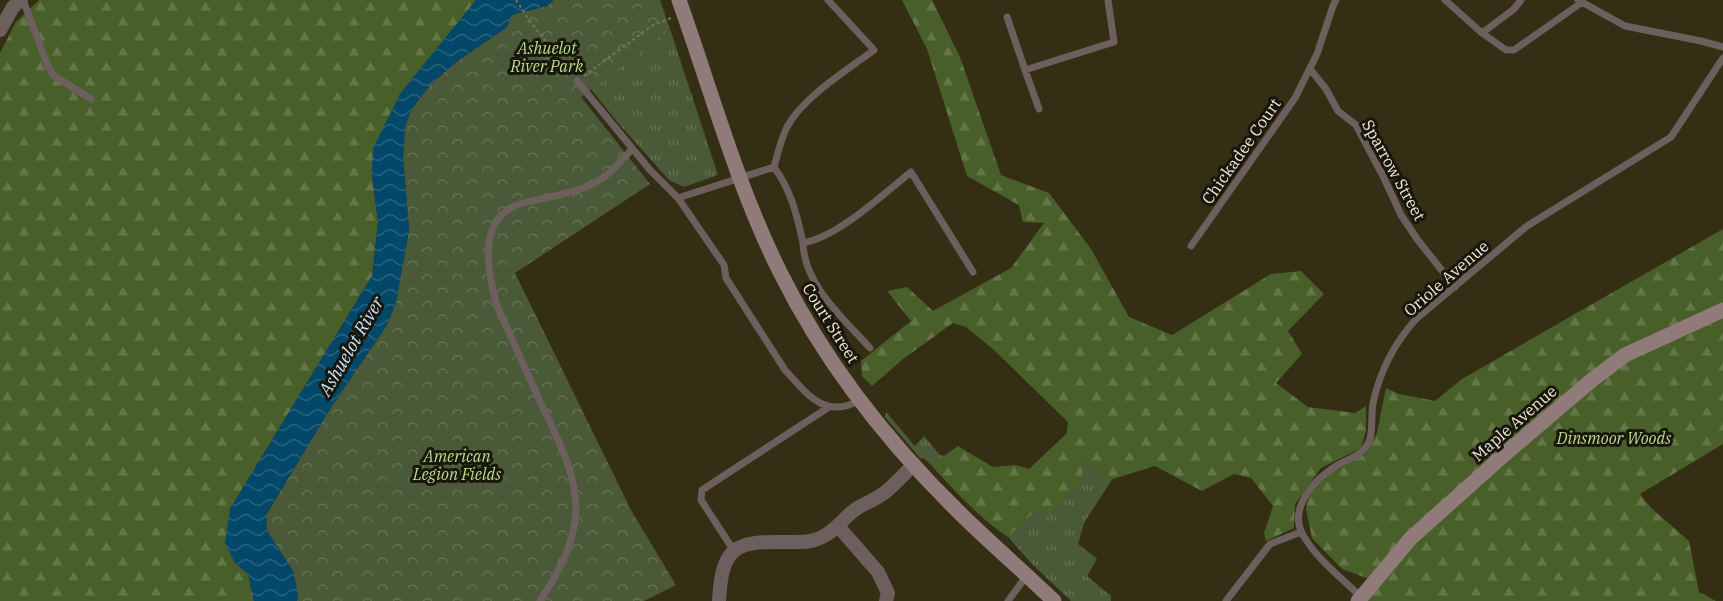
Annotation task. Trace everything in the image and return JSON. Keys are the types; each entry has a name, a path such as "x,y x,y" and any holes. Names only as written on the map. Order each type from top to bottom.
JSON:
{"main road":[{"name":"Court Street","path":"679,0 764,240 805,319 860,400 914,464 967,519 1054,601"},
{"name":"Maple Avenue","path":"1360,599 1411,538 1592,380 1625,355 1723,310"}],"street":[{"path":"0,30 13,8 22,0"},
{"path":"719,601 723,566 734,551 748,543 804,542 827,536 854,510 883,494 914,464"},
{"path":"838,526 878,573 888,593 886,601"}],"lane":[{"path":"22,0 52,75 91,99"},
{"path":"774,167 784,135 798,111 825,87 874,50 828,0"},
{"path":"1024,70 1114,42 1108,0"},
{"path":"1310,69 1336,0"},
{"path":"1445,0 1482,33 1506,50 1514,50 1580,1 1624,26 1723,47"},
{"path":"1482,33 1514,9 1521,0"},
{"path":"1007,17 1039,109"},
{"name":"Oriole Avenue","path":"1301,532 1299,516 1301,505 1310,488 1322,475 1364,451 1370,438 1372,406 1376,388 1384,368 1404,333 1417,318 1527,226 1671,137 1723,58"},
{"name":"Chickadee Court","path":"1191,246 1295,98 1310,69"},
{"name":"Sparrow Street","path":"1310,69 1326,89 1338,111 1356,125 1401,215 1455,287"},
{"path":"577,81 632,149 678,198 724,265 726,278 785,370 807,394 817,402 829,407 840,408 860,400"},
{"path":"540,601 559,569 574,529 575,493 563,452 497,306 490,283 489,243 497,220 504,212 524,203 591,185 604,177 632,149"},
{"path":"678,198 774,167"},
{"path":"774,167 782,177 795,206 803,243 803,256 807,267 818,286 870,348"},
{"path":"803,243 822,238 860,213 910,172 973,272"},
{"path":"734,551 701,500 702,490 829,407"},
{"path":"1226,601 1270,544 1301,532 1360,599"},
{"path":"1008,601 1027,575"}],"path":[{"path":"516,0 577,81 653,25 671,18"}],"green space":[{"path":"39,0 476,0 400,94 372,175 378,222 372,276 230,509 235,563 248,574 254,601 0,601 0,53 16,22"},
{"name":"American Legion Fields","path":"554,0 660,0 670,29 581,97 650,184 515,273 631,510 676,585 644,601 297,601 298,594 293,571 267,531 266,515 330,409 387,325 396,302 409,230 403,157 405,127 411,110 431,84 456,62 507,27 511,15 547,6"},
{"path":"902,0 932,0 960,57 1001,175 1049,193 1091,249 1129,317 1172,335 1271,274 1301,271 1324,294 1288,331 1302,354 1276,383 1308,407 1355,413 1366,406 1366,431 1361,448 1321,468 1295,504 1294,528 1266,541 1264,533 1273,506 1251,478 1234,474 1202,491 1155,466 1106,481 1093,465 1084,463 1080,487 1071,487 1055,510 1047,517 1039,507 1008,537 977,512 931,465 958,446 993,467 1016,465 1029,469 1067,433 1068,422 993,349 966,327 953,323 903,359 872,386 862,376 861,361 911,321 887,291 907,287 933,311 1011,268 1044,223 1023,222 1019,205 967,176 927,49"},
{"path":"670,29 718,175 684,187 669,180 591,89"},
{"name":"Dinsmoor Woods","path":"1723,229 1723,444 1640,494 1651,508 1689,541 1699,592 1716,601 1366,601 1380,583 1342,569 1312,538 1306,509 1309,495 1326,476 1365,454 1377,433 1386,388 1399,394 1435,401 1462,379"},
{"path":"886,412 915,446 924,436 939,454 944,456 931,465 925,459 920,458 885,417"},
{"path":"1084,463 1093,465 1106,480 1113,478 1084,523 1078,544 1097,559 1087,576 1111,596 1111,601 1071,601 1032,564 1008,537 1039,506 1047,516 1055,510"}],"water":[{"name":"Ashuelot River","path":"476,0 554,0 547,6 511,15 507,27 456,62 431,84 411,110 405,127 403,157 409,230 396,302 387,325 330,409 266,515 267,531 293,571 298,594 297,601 254,601 248,574 235,563 225,543 230,509 372,276 378,222 372,175 373,148 400,94"}],"park label":[{"name":"Ashuelot River Park","path":"547,57"}]}
